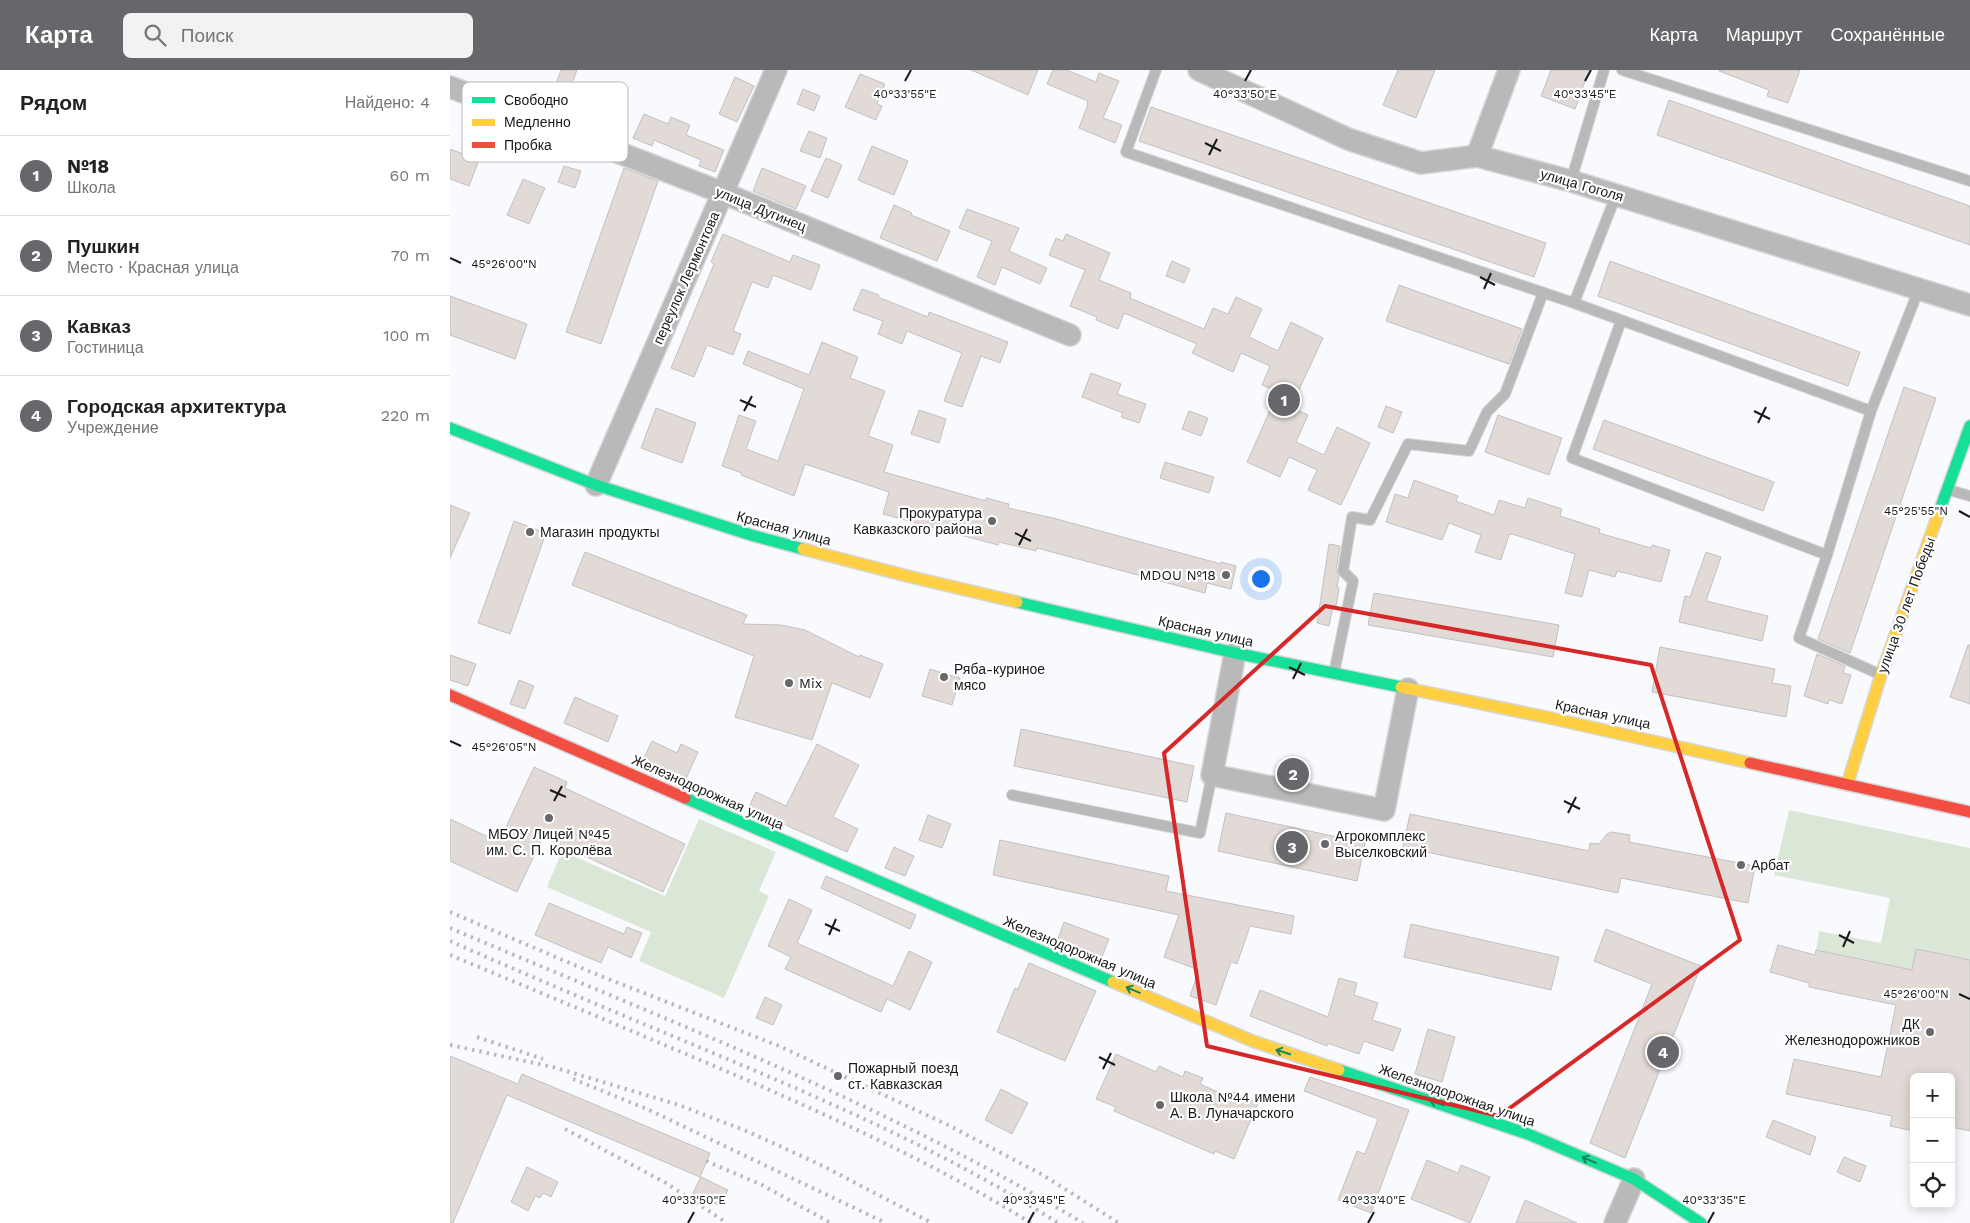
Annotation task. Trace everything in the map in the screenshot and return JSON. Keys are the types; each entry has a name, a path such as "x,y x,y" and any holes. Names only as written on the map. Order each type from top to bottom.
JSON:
{"street":[{"name":"переулок Лермонтова","path":"596,485 776,70"},
{"name":"улица Гоголя","path":"1199,70 1348,139 1421,163 1477,156 1571,181 1970,305"},
{"path":"1477,156 1509,70"},
{"name":"улица Дугинец","path":"450,87 462,92"},
{"name":"улица Дугинец","path":"628,156 1070,335"},
{"name":"улица 30 лет Победы","path":"1847,785 1881,675 1970,426"},
{"name":"Красная улица","path":"450,428 596,485 751,535 892,572 1235,653 1608,731 1970,812"},
{"path":"1235,653 1212,775 1384,810 1408,688"},
{"name":"Железнодорожная улица","path":"450,695 782,840 1254,1042 1528,1134 1634,1179 1702,1223"},
{"path":"1615,1223 1634,1179"}],"lane":[{"path":"1156,70 1126,152 1543,293 1872,411"},
{"path":"1571,181 1604,70"},
{"path":"1622,70 1970,181"},
{"path":"1574,304 1616,196"},
{"path":"1881,675 1799,638 1872,411 1919,289"},
{"path":"1334,674 1353,581 1343,571 1352,517 1370,520 1408,444 1469,451 1487,412 1505,394 1543,293"},
{"path":"1621,321 1572,458 1827,555"},
{"path":"1948,489 1970,496"},
{"path":"1012,795 1200,833 1212,775"}],"highlighted area":[{"path":"1325,606 1651,665 1740,940 1499,1116 1207,1046 1164,753"}],"green space":[{"path":"1789,810 1970,848 1970,960 1916,949 1912,970 1816,950 1819,931 1881,943 1890,898 1774,875"},
{"path":"699,819 776,852 759,891 769,896 724,998 639,961 651,932 547,887 562,851 665,896"}],"building":[{"path":"561,70 577,70 572,82 557,82"},
{"path":"971,70 1038,70 1028,95"},
{"path":"1053,70 1067,70 1096,82 1099,73 1119,81 1103,118 1122,125 1115,143 1079,128 1088,101 1047,84"},
{"path":"1398,70 1435,70 1416,118 1383,105"},
{"path":"1551,70 1589,70 1575,109 1541,96"},
{"path":"1719,70 1800,70 1788,103 1767,96 1769,90"},
{"path":"860,74 885,84 877,104 882,106 876,120 845,107"},
{"path":"735,77 754,86 737,122 719,114"},
{"path":"803,89 820,96 814,111 797,104"},
{"path":"1669,100 1970,206 1970,245 1657,135"},
{"path":"1151,107 1546,243 1534,277 1139,141"},
{"path":"644,114 668,124 671,117 690,125 686,135 724,150 715,172 699,166 701,160 654,140 652,146 633,138"},
{"path":"809,131 827,138 820,158 800,151"},
{"path":"872,146 908,161 894,195 858,180"},
{"path":"450,149 462,154 462,162 478,162 469,186 450,179"},
{"path":"826,158 842,165 828,198 811,191"},
{"path":"564,166 581,171 575,188 558,182"},
{"path":"624,168 658,181 601,344 566,332"},
{"path":"762,168 806,186 796,209 753,191"},
{"path":"523,179 545,188 529,224 507,215"},
{"path":"894,205 912,213 911,215 950,231 937,261 880,238"},
{"path":"967,209 1019,228 1009,251 1047,268 1040,284 1002,267 995,285 977,277 992,241 959,228"},
{"path":"723,234 790,262 793,255 820,265 811,290 773,275 768,288 752,282 733,331 741,334 733,355 707,345 694,377 671,368 714,264 711,262"},
{"path":"1066,234 1110,253 1099,280 1131,293 1130,298 1204,329 1213,308 1228,314 1236,297 1262,309 1249,337 1278,351 1291,322 1323,338 1291,407 1308,415 1296,442 1324,455 1337,427 1370,443 1341,505 1308,490 1317,470 1289,457 1280,477 1247,462 1278,392 1262,385 1270,366 1241,353 1233,372 1192,353 1197,344 1124,313 1118,329 1096,320 1097,317 1070,306 1085,270 1049,255 1056,238 1063,241"},
{"path":"1172,261 1190,269 1184,283 1166,276"},
{"path":"1610,261 1860,352 1848,386 1598,296"},
{"path":"1399,285 1522,329 1509,364 1386,321"},
{"path":"862,289 928,317 929,312 1008,342 1000,363 981,356 962,407 944,401 962,353 907,331 902,344 878,334 883,321 853,310"},
{"path":"450,296 527,324 515,359 450,335"},
{"path":"822,342 858,357 850,378 885,391 868,436 893,445 884,472 986,501 986,498 1009,504 1008,508 1053,518 1221,564 1221,562 1236,566 1231,589 1207,583 1205,593 1037,548 1036,551 999,542 998,545 883,514 889,492 805,464 794,496 722,466 739,415 756,421 746,449 778,461 804,389 743,364 748,351 809,375"},
{"path":"1091,373 1121,384 1117,394 1146,404 1139,423 1121,417 1123,413 1082,397"},
{"path":"1904,387 1936,398 1850,653 1818,639"},
{"path":"1386,406 1402,412 1393,433 1378,427"},
{"path":"656,408 696,423 682,463 641,448"},
{"path":"919,410 946,419 939,443 911,434"},
{"path":"1189,411 1208,418 1201,436 1182,429"},
{"path":"1498,415 1562,438 1549,475 1485,452"},
{"path":"1604,420 1774,482 1763,511 1593,449"},
{"path":"1165,462 1214,477 1209,493 1160,478"},
{"path":"1414,480 1458,496 1456,501 1494,515 1499,500 1525,508 1528,498 1562,509 1560,516 1600,529 1599,533 1651,548 1652,545 1670,550 1661,582 1617,571 1615,577 1589,570 1582,597 1565,593 1575,554 1512,534 1509,535 1501,560 1475,552 1481,535 1449,523 1442,540 1386,522 1395,494 1408,498"},
{"path":"450,505 470,513 450,558"},
{"path":"514,521 546,533 510,634 478,623"},
{"path":"1329,544 1340,546 1336,570 1339,576 1337,587 1339,588 1336,606 1333,606 1329,626 1317,623"},
{"path":"585,552 747,615 743,624 781,625 805,630 859,657 860,655 883,664 870,698 832,683 812,740 735,717 754,656 572,585"},
{"path":"1706,552 1721,557 1706,601 1768,616 1762,641 1679,622 1685,596 1690,597"},
{"path":"1374,593 1559,625 1553,657 1368,625"},
{"path":"1968,645 1970,645 1970,704 1950,697"},
{"path":"1660,647 1775,669 1772,683 1791,686 1786,717 1652,692"},
{"path":"1817,654 1845,666 1843,673 1851,675 1842,704 1829,700 1828,704 1804,696"},
{"path":"450,655 476,664 468,686 450,680"},
{"path":"930,669 960,678 952,705 922,696"},
{"path":"519,680 534,686 525,709 510,704"},
{"path":"575,697 618,716 608,742 564,723"},
{"path":"1021,729 1194,766 1187,802 1014,766"},
{"path":"652,741 677,753 681,744 698,752 685,781 642,762"},
{"path":"817,744 859,765 833,817 858,829 847,852 749,807 756,792 786,806"},
{"path":"534,767 567,782 565,788 685,844 663,892 543,837 517,892 450,861 450,819 499,842"},
{"path":"1226,813 1365,843 1357,881 1218,851"},
{"path":"1410,814 1589,851 1590,843 1599,844 1611,832 1630,835 1629,842 1755,866 1748,903 1621,878 1618,893 1403,847"},
{"path":"928,815 951,824 942,848 919,840"},
{"path":"1000,840 1169,876 1166,891 1294,916 1291,934 1250,926 1237,964 1231,962 1216,1005 1190,996 1199,970 1164,957 1179,915 993,875"},
{"path":"894,847 914,856 905,876 885,868"},
{"path":"826,876 916,915 910,929 821,888"},
{"path":"789,899 812,910 797,943 893,986 909,951 932,962 910,1010 887,999 881,1012 785,969 791,957 768,946"},
{"path":"549,903 624,934 627,927 642,933 631,958 608,947 601,963 535,935"},
{"path":"1064,922 1109,939 1101,959 1057,941"},
{"path":"1411,924 1559,957 1551,990 1404,957"},
{"path":"1606,929 1701,966 1625,1158 1590,1143 1652,984 1594,961"},
{"name":"ДК Железнодорожников","path":"1778,945 1815,955 1816,950 1912,970 1916,949 1970,960 1970,1131 1955,1128 1955,1073 1910,1073 1910,1130 1890,1126 1892,1116 1786,1094 1794,1059 1881,1077 1896,1005 1809,987 1809,983 1770,972"},
{"path":"1029,963 1096,991 1065,1061 997,1032 1015,988 1018,989"},
{"path":"1339,978 1357,983 1354,995 1378,1003 1372,1020 1401,1029 1393,1051 1364,1041 1359,1054 1327,1043 1327,1046 1250,1016 1260,990 1328,1017"},
{"path":"765,997 782,1005 773,1025 756,1018"},
{"path":"1428,1029 1455,1037 1442,1082 1415,1074"},
{"name":"Школа №44 имени А. В. Луначарского","path":"1116,1054 1156,1072 1159,1066 1183,1077 1185,1071 1203,1078 1200,1084 1231,1098 1233,1092 1258,1103 1234,1159 1215,1151 1214,1154 1114,1111 1116,1107 1096,1099"},
{"path":"450,1056 518,1084 522,1074 710,1153 700,1177 507,1095 453,1223 450,1223"},
{"path":"1310,1077 1409,1110 1371,1213 1338,1200 1357,1151 1365,1154 1378,1119 1304,1091"},
{"path":"1001,1089 1028,1103 1012,1134 985,1120"},
{"path":"1773,1120 1816,1137 1810,1155 1766,1137"},
{"path":"1844,1157 1866,1166 1860,1182 1837,1172"},
{"path":"1427,1160 1458,1173 1461,1165 1490,1177 1470,1223 1411,1199"},
{"path":"527,1167 558,1182 551,1197 543,1193 540,1198 535,1196 528,1211 511,1202"},
{"path":"701,1177 728,1190 720,1206 693,1193"},
{"path":"1525,1200 1577,1223 1516,1223"}],"railway":[{"path":"450,912 598,975 779,1046 948,1125 1041,1174 1119,1223"},
{"path":"450,928 692,1029 851,1100 1007,1179 1083,1223"},
{"path":"450,941 827,1102 968,1170 1058,1223"},
{"path":"450,955 804,1105 919,1160 1031,1223"},
{"path":"477,1037 543,1059"},
{"path":"450,1045 553,1067 679,1105 749,1132 823,1166 932,1223"},
{"path":"573,1079 647,1109 886,1223"},
{"path":"565,1129 666,1183 724,1221"},
{"path":"706,1161 762,1185 831,1223"}],"traffic: fast":[{"path":"1939,512 1970,426"},
{"path":"450,428 596,485 751,535 803,549"},
{"path":"1017,602 1235,653 1401,687"},
{"path":"685,798 1113,982"},
{"path":"1339,1070 1528,1134 1634,1179 1701,1223"}],"traffic: slow":[{"path":"1847,785 1881,675 1939,512"},
{"path":"803,549 1017,602"},
{"path":"1401,687 1750,763"},
{"path":"1113,982 1255,1042 1339,1070"}],"traffic: jam":[{"path":"450,695 685,798"},
{"path":"1750,763 1970,812"}],"place":[{"name":"№18","path":"1284,400"},
{"name":"Прокуратура Кавказского района","path":"992,521"},
{"name":"Магазин продукты","path":"530,532"},
{"name":"MDOU №18","path":"1226,575"},
{"name":"Ряба-куриное мясо","path":"944,677"},
{"name":"Mix","path":"789,683"},
{"name":"Пушкин","path":"1293,774"},
{"name":"МБОУ Лицей №45 им. С. П. Королёва","path":"549,818"},
{"name":"Агрокомплекс Выселковский","path":"1325,844"},
{"name":"Кавказ","path":"1292,847"},
{"name":"Арбат","path":"1741,865"},
{"name":"ДК Железнодорожников","path":"1930,1032"},
{"name":"Городская архитектура","path":"1663,1052"},
{"name":"Пожарный поезд ст. Кавказская","path":"838,1076"},
{"name":"Школа №44 имени А. В. Луначарского","path":"1160,1105"}]}
